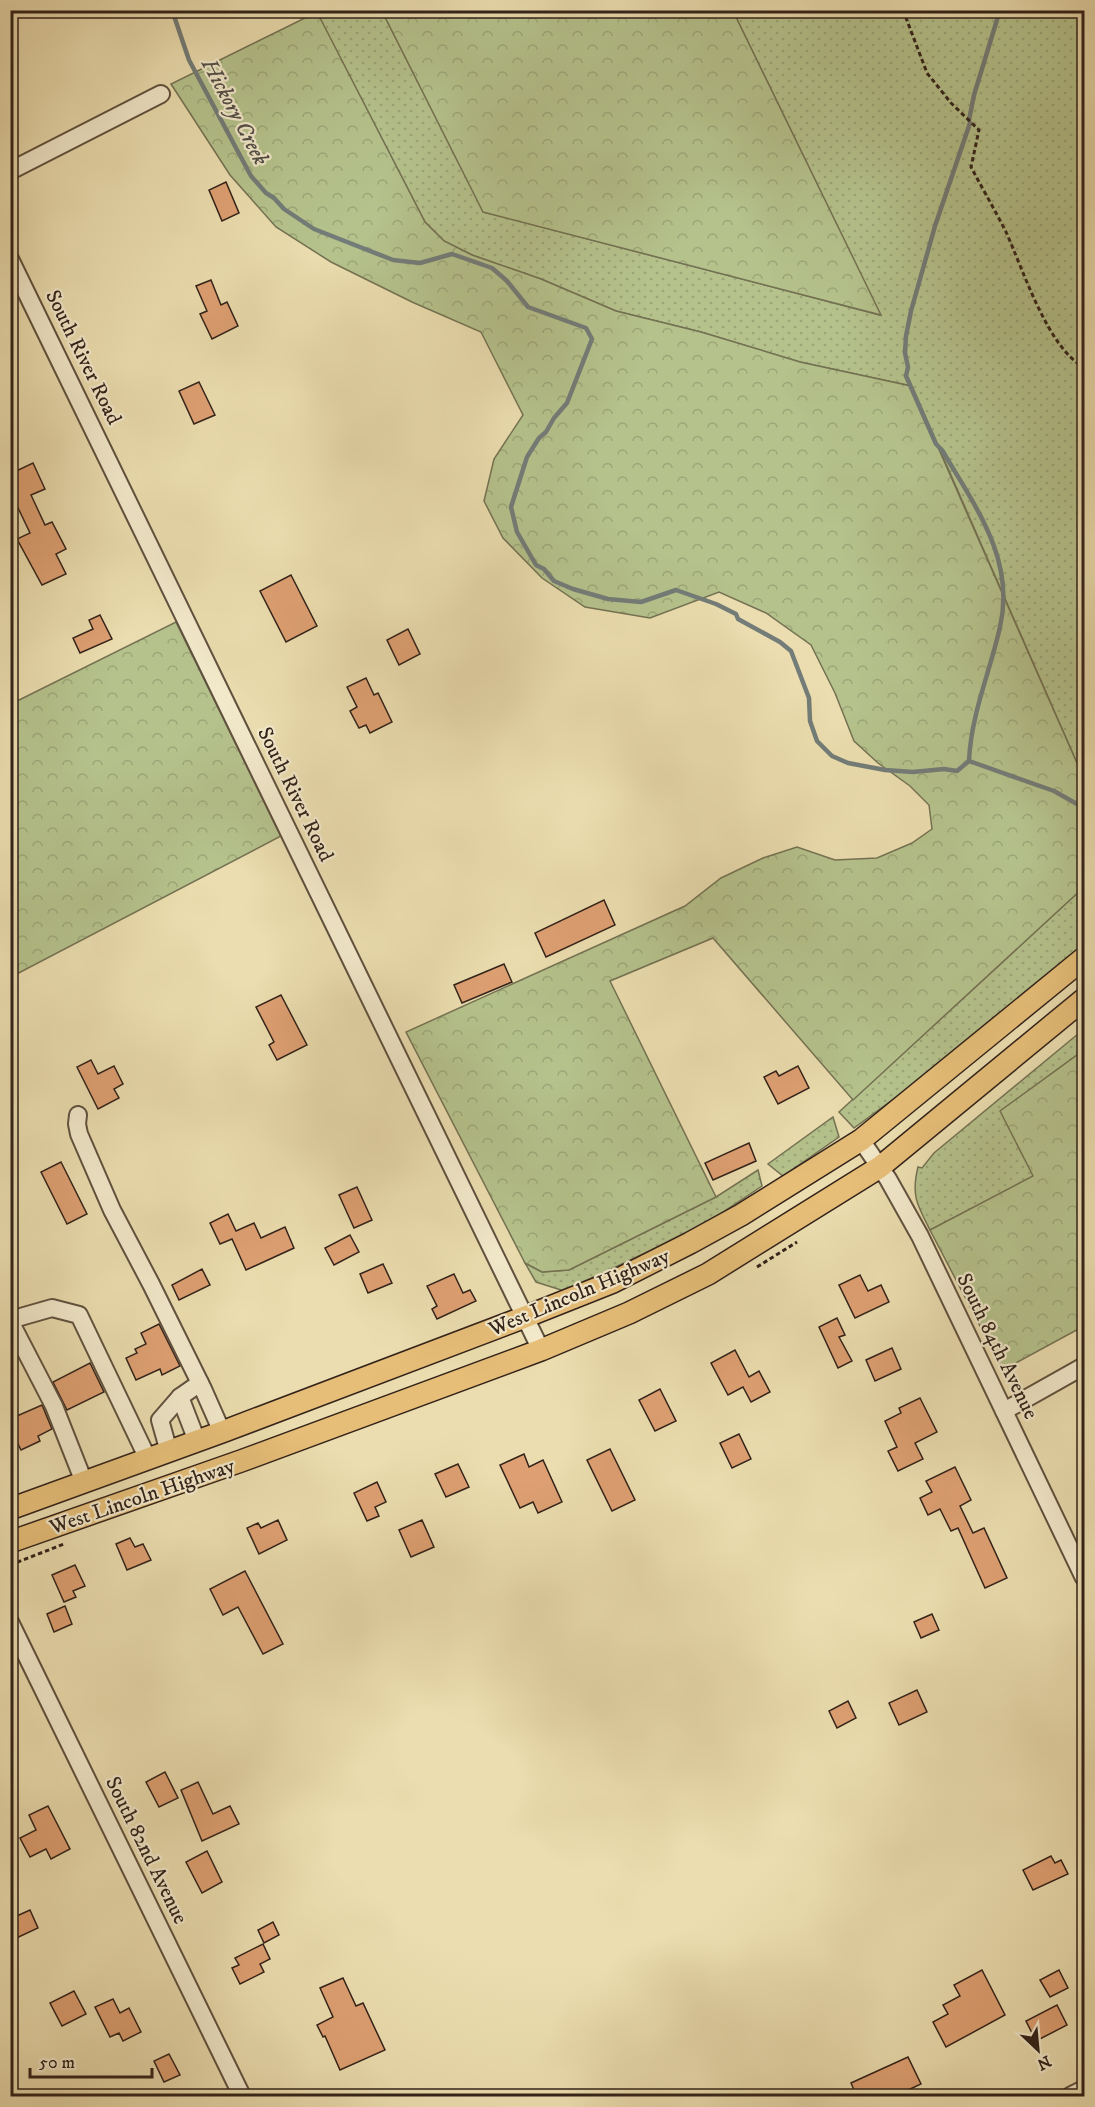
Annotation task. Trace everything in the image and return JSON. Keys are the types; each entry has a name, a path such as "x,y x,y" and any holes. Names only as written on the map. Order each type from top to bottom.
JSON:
{"main road":[{"name":"West Lincoln Highway","path":"10,1509 169,1452 525,1317 613,1282 690,1243 741,1215 861,1140 1084,958"},
{"name":"West Lincoln Highway","path":"10,1542 242,1461 541,1350 629,1313 708,1274 880,1167 1084,999"}],"street":[{"path":"10,171 161,94"},
{"name":"South River Road","path":"10,259 541,1350"},
{"path":"78,1115 76,1124 79,1134 112,1210 151,1284 222,1432"},
{"name":"South 84th Avenue","path":"861,1140 880,1167 920,1236 1084,1578"},
{"path":"84,1482 54,1406 10,1320 52,1308 79,1315 148,1459"},
{"path":"1004,1411 1084,1366"},
{"path":"169,1452 160,1420 180,1397 200,1383"},
{"path":"180,1397 197,1441"},
{"name":"South 82nd Avenue","path":"10,1622 242,2097"},
{"path":"1070,2097 1084,2089"}],"path":[{"path":"903,10 927,73 951,103 979,130 971,166 1004,230 1053,336 1084,367"}],"green space":[{"path":"316,11 382,11 484,212 880,315 733,11 1084,11 1084,779 908,377 911,386 800,362 701,332 616,311 541,279 472,255 444,241 425,222"},
{"path":"382,11 733,11 881,315 483,212"},
{"path":"317,12 425,222 444,241 472,255 541,279 616,311 701,332 800,362 911,386 1084,779 1084,887 853,1100 713,938 610,981 716,1197 569,1270 542,1272 525,1263 406,1032 685,906 721,878 763,858 797,847 835,860 877,858 912,843 932,829 929,805 910,786 878,763 854,741 835,693 811,645 766,613 719,592 650,618 585,607 542,578 503,538 484,501 494,459 523,415 481,332 412,302 331,262 276,227 230,175 171,84"},
{"path":"176,622 281,836 11,977 11,704"},
{"path":"1084,887 1084,944 903,1092 854,1128 839,1112"},
{"path":"1084,1029 1084,1050 1001,1111 1034,1176 930,1230 916,1200 915,1185 918,1167 922,1168 934,1153"},
{"path":"1084,1050 1084,1326 1003,1370 930,1230 1033,1176 1000,1111"},
{"path":"833,1117 839,1137 783,1176 768,1164"},
{"path":"758,1170 762,1186 699,1228 564,1291 536,1282 525,1263 542,1272 569,1270 716,1197"}],"building":[{"path":"226,182 239,213 222,221 209,190"},
{"path":"211,280 221,305 227,302 238,326 212,339 200,314 207,311 196,286"},
{"path":"199,382 215,415 194,424 179,391"},
{"path":"33,463 45,489 31,495 45,525 52,522 66,549 56,554 66,574 42,585 17,539 30,533 10,491 10,474"},
{"path":"291,575 317,626 286,642 260,591"},
{"path":"100,615 112,639 80,653 73,638 93,629 89,620"},
{"path":"408,629 420,654 399,665 387,640"},
{"path":"366,678 374,695 378,693 392,722 370,733 366,725 359,728 350,711 357,707 347,687"},
{"path":"604,900 615,925 546,957 535,933"},
{"path":"504,964 512,982 462,1003 454,985"},
{"path":"281,995 307,1045 277,1060 269,1045 274,1042 256,1007"},
{"path":"91,1060 98,1074 114,1066 123,1084 114,1089 119,1098 98,1109 77,1067"},
{"path":"798,1066 809,1088 778,1104 764,1077 776,1071 779,1076"},
{"path":"749,1143 756,1161 713,1180 705,1163"},
{"path":"61,1162 87,1214 67,1224 41,1172"},
{"path":"357,1187 372,1220 354,1228 339,1195"},
{"path":"228,1214 236,1231 254,1223 261,1238 285,1227 294,1248 246,1270 232,1239 220,1244 210,1223"},
{"path":"350,1235 359,1252 334,1265 325,1248"},
{"path":"383,1264 392,1283 368,1293 360,1274"},
{"path":"202,1269 210,1285 179,1300 172,1285"},
{"path":"454,1274 463,1293 470,1290 476,1301 437,1319 432,1309 437,1306 427,1286"},
{"path":"860,1275 868,1291 881,1285 889,1302 855,1318 839,1285"},
{"path":"837,1318 845,1335 839,1337 852,1361 838,1368 819,1327"},
{"path":"159,1324 180,1366 162,1375 160,1369 136,1380 126,1358 137,1353 135,1349 146,1344 141,1333"},
{"path":"892,1348 901,1369 875,1381 866,1360"},
{"path":"735,1350 749,1377 759,1371 770,1392 751,1402 743,1387 728,1395 711,1363"},
{"path":"90,1363 104,1392 67,1410 53,1382"},
{"path":"660,1389 676,1421 655,1431 639,1400"},
{"path":"920,1398 937,1432 915,1443 923,1459 898,1471 888,1451 897,1447 885,1421 901,1413 899,1408"},
{"path":"42,1405 52,1429 38,1436 40,1441 21,1450 18,1444 10,1448 10,1419"},
{"path":"739,1434 751,1459 732,1468 720,1443"},
{"path":"610,1449 635,1500 612,1511 587,1460"},
{"path":"524,1454 529,1467 543,1460 562,1502 538,1513 533,1502 520,1508 500,1465"},
{"path":"458,1464 469,1487 446,1497 435,1474"},
{"path":"955,1467 971,1500 960,1506 973,1533 984,1528 1007,1578 985,1588 958,1528 951,1531 940,1509 928,1515 920,1498 932,1492 926,1481"},
{"path":"377,1482 386,1502 375,1507 379,1516 367,1521 354,1493"},
{"path":"278,1520 287,1540 259,1554 247,1528 258,1523 261,1528"},
{"path":"422,1520 434,1547 411,1557 399,1530"},
{"path":"130,1538 135,1547 143,1544 151,1560 127,1570 116,1544"},
{"path":"75,1565 85,1586 73,1591 76,1597 64,1602 52,1575"},
{"path":"245,1571 283,1644 263,1654 238,1607 223,1615 210,1589"},
{"path":"65,1606 72,1624 54,1632 47,1614"},
{"path":"932,1614 939,1630 921,1638 914,1622"},
{"path":"917,1690 927,1712 899,1725 889,1703"},
{"path":"848,1701 856,1718 837,1728 829,1711"},
{"path":"165,1772 178,1798 159,1807 146,1782"},
{"path":"198,1782 213,1814 230,1806 239,1824 202,1841 181,1790"},
{"path":"48,1806 70,1849 51,1859 46,1849 30,1857 20,1838 36,1830 29,1815"},
{"path":"207,1851 222,1882 202,1893 186,1862"},
{"path":"1051,1856 1055,1863 1061,1860 1068,1874 1033,1890 1023,1870"},
{"path":"30,1910 38,1928 10,1941 10,1919"},
{"path":"273,1922 279,1935 264,1943 258,1930"},
{"path":"263,1944 270,1959 260,1964 264,1972 240,1984 232,1968 239,1965 235,1958"},
{"path":"982,1970 1005,2015 946,2047 933,2022 948,2014 943,2005 960,1996 954,1985"},
{"path":"1059,1970 1068,1988 1050,1997 1040,1980"},
{"path":"343,1978 356,2006 363,2003 385,2050 340,2070 325,2036 323,2037 317,2025 333,2017 320,1988"},
{"path":"74,1991 86,2014 62,2026 50,2003"},
{"path":"113,1999 120,2013 129,2008 141,2032 123,2041 119,2033 110,2037 95,2007"},
{"path":"1057,2005 1067,2025 1036,2041 1026,2021"},
{"path":"169,2054 180,2075 164,2082 154,2061"},
{"path":"908,2057 921,2084 906,2091 908,2097 857,2097 851,2083"}],"waterway":[{"name":"Hickory Creek","path":"172,10 189,60 251,176 284,209 314,229 393,260 420,263 452,254 492,268 507,281 528,307 586,328 592,339 567,403 527,457 511,507 517,532 536,565 544,569 554,581 608,599 641,602 676,590 716,604 780,642 791,651 809,698 810,721 817,741 832,756 848,763 885,770 913,772 944,769 957,771 969,761"},
{"path":"969,120 974,95 1000,10"},
{"path":"969,761 973,727 1000,627 1003,602 1002,578 997,556 979,512 942,450 936,444 906,376 908,367 905,353 911,311 935,226 970,123"},
{"name":"Hickory Creek","path":"969,761 1054,791 1084,808"}]}
